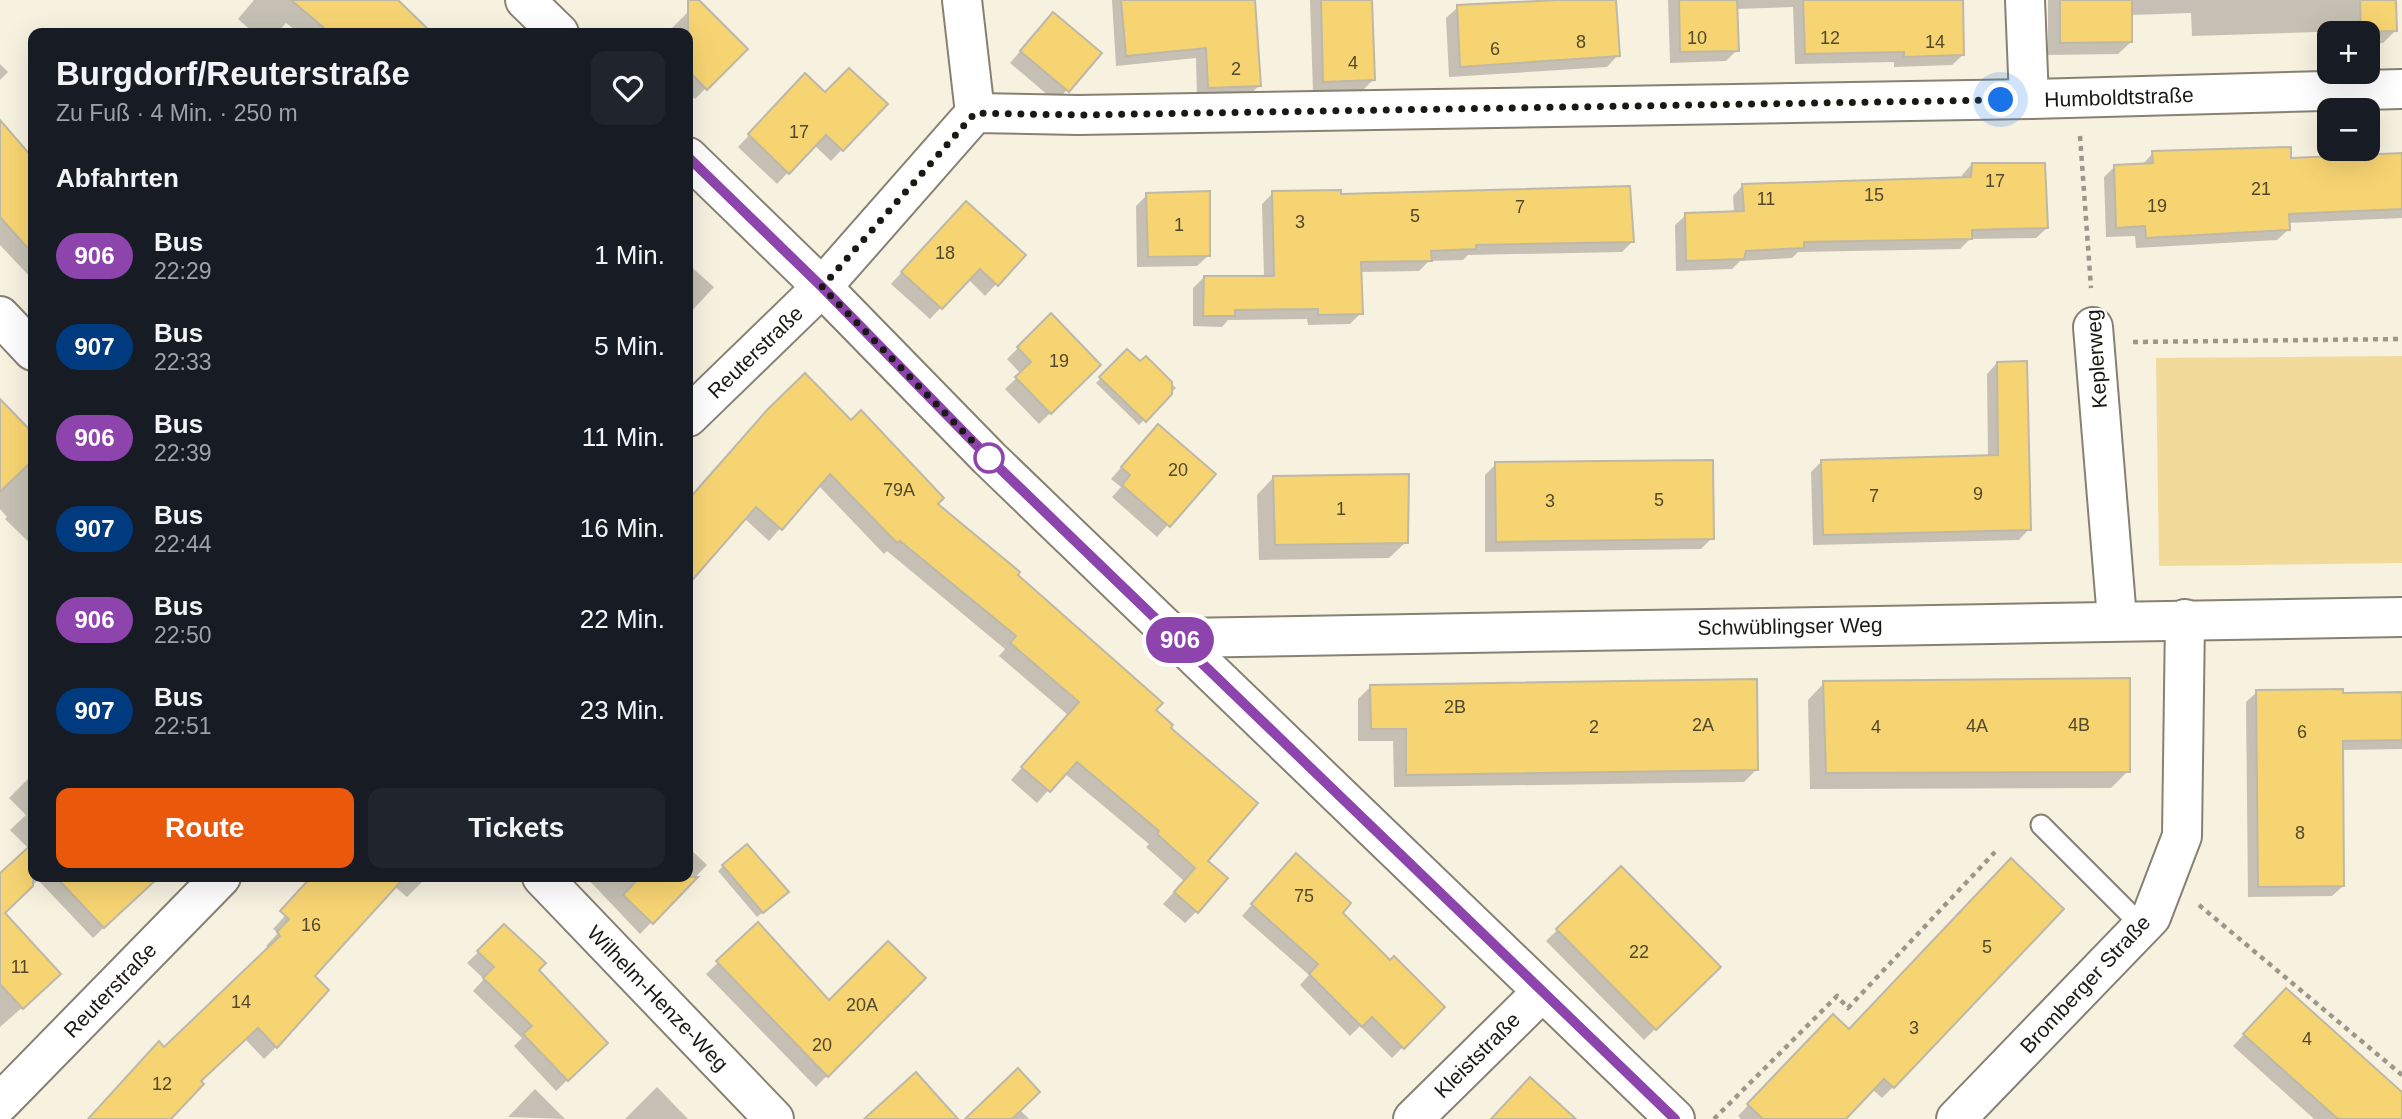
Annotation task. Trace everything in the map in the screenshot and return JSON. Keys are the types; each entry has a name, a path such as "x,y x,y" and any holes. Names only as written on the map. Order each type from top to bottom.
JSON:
{"street":[{"path":"525,0 554,28"},
{"path":"822,287 975,113 962,0"},
{"path":"2025,0 2029,99"},
{"name":"Humboldtstraße","path":"975,113 1078,115 2029,99 2402,89"},
{"path":"693,162 822,287 989,458 1675,1119"},
{"name":"Reuterstraße","path":"693,411 822,287"},
{"path":"0,316 28,346"},
{"name":"Keplerweg","path":"2093,334 2117,620"},
{"name":"Schwüblingser Weg","path":"1178,638 2402,617"},
{"name":"Bromberger Straße","path":"1956,1119 2151,917 2182,836 2185,620"},
{"name":"Reuterstraße","path":"0,1103 215,882"},
{"name":"Wilhelm-Henze-Weg","path":"547,882 774,1119"},
{"name":"Kleiststraße","path":"1413,1119 1542,992"}],"lane":[{"path":"2041,825 2142,926"}],"path":[{"name":"Keplerweg","path":"2077,98 2093,334"},
{"path":"2093,334 2402,339"},
{"path":"1714,1119 1837,996 1848,1008 1995,852"},
{"path":"2166,878 2402,1075"}],"shaded area":[{"path":"2402,356 2402,563 2159,566 2156,358"}],"building":[{"path":"291,0 398,0 427,28 324,28"},
{"path":"688,0 699,0 748,49 707,90 693,75 693,28 688,28"},
{"path":"1121,0 1255,0 1261,86 1208,88 1206,48 1126,56"},
{"path":"1321,0 1372,0 1375,80 1323,82"},
{"path":"1616,0 1620,56 1460,67 1457,5"},
{"path":"1679,0 1737,0 1739,51 1680,52"},
{"path":"1803,0 1963,0 1964,55 1904,57 1904,52 1805,54"},
{"path":"2060,0 2132,0 2132,42 2060,43"},
{"path":"2360,0 2396,0 2397,31 2380,31 2380,21 2361,21"},
{"path":"1053,12 1102,53 1069,92 1020,51"},
{"path":"849,68 888,104 843,151 826,135 789,174 748,134 805,73 825,92"},
{"path":"0,120 28,152 28,248 0,217"},
{"path":"2291,147 2291,158 2317,157 2317,161 2380,161 2380,154 2402,153 2402,209 2289,214 2290,230 2146,238 2145,226 2116,228 2114,165 2153,163 2152,151"},
{"path":"1972,163 2045,163 2048,228 1972,230 1972,239 1804,242 1804,248 1746,251 1744,259 1686,261 1685,213 1744,211 1742,184 1971,177"},
{"path":"1630,186 1634,242 1476,245 1476,249 1431,251 1432,261 1361,262 1363,314 1318,315 1318,309 1235,310 1235,316 1203,316 1204,276 1274,276 1272,191 1341,190 1341,194"},
{"path":"1210,191 1210,256 1148,257 1146,193"},
{"path":"966,201 1026,255 998,286 980,269 942,309 901,272"},
{"path":"1051,313 1101,365 1051,414 1015,377 1031,362 1017,347"},
{"path":"1127,349 1140,361 1146,356 1172,382 1172,394 1146,422 1099,377"},
{"path":"2027,361 2031,530 1823,535 1821,460 1998,455 1997,362"},
{"path":"805,373 851,420 861,410 944,498 938,504 1020,572 1018,575 1163,703 1156,710 1173,725 1171,728 1258,803 1208,861 1228,878 1198,913 1174,892 1195,868 1157,834 1159,831 1077,762 1050,792 1021,767 1079,702 1010,643 1016,636 900,541 897,543 830,474 782,530 756,507 693,579 693,494 767,410"},
{"path":"0,399 28,428 28,465 0,492"},
{"path":"1158,424 1216,474 1170,527 1122,485 1130,475 1121,467"},
{"path":"1713,460 1714,539 1496,542 1495,462"},
{"path":"1409,474 1408,543 1275,545 1273,476"},
{"path":"2130,678 2130,772 1826,773 1823,681"},
{"path":"1757,679 1758,770 1406,775 1406,729 1371,729 1370,685"},
{"path":"2343,689 2343,693 2402,692 2402,740 2343,741 2344,886 2258,887 2256,690"},
{"path":"747,844 789,892 763,913 722,865"},
{"path":"28,848 28,882 33,882 33,886 5,913 61,974 23,1009 0,984 0,873"},
{"path":"1296,853 1351,903 1343,913 1390,960 1394,956 1445,1007 1404,1049 1372,1017 1362,1027 1309,974 1318,964 1251,904"},
{"path":"2011,858 2064,909 1894,1088 1884,1079 1846,1119 1763,1119 1747,1104 1833,1014 1849,1029"},
{"path":"1621,866 1721,967 1656,1030 1556,929"},
{"path":"693,877 698,877 653,924 623,895 635,882 693,882"},
{"path":"61,882 154,882 104,928"},
{"path":"306,882 400,882 315,976 329,990 277,1048 258,1028 201,1081 204,1084 171,1119 88,1119 159,1041 164,1047 280,936 277,932 289,919 280,911"},
{"path":"758,922 829,1000 888,941 926,978 828,1077 716,961"},
{"path":"504,924 546,963 539,970 608,1043 568,1081 523,1034 532,1026 483,978 494,967 477,951"},
{"path":"2286,988 2402,1092 2402,1119 2338,1119 2243,1034"},
{"path":"1018,1068 1040,1092 1012,1119 965,1119"},
{"path":"916,1072 958,1119 864,1119"},
{"path":"1530,1077 1576,1119 1491,1119"}],"bus line":[{"name":"906","path":"693,162 822,287 989,458 1675,1119"}],"route":[{"path":"989,458 822,287 975,113 1078,115 2001,100"}]}
